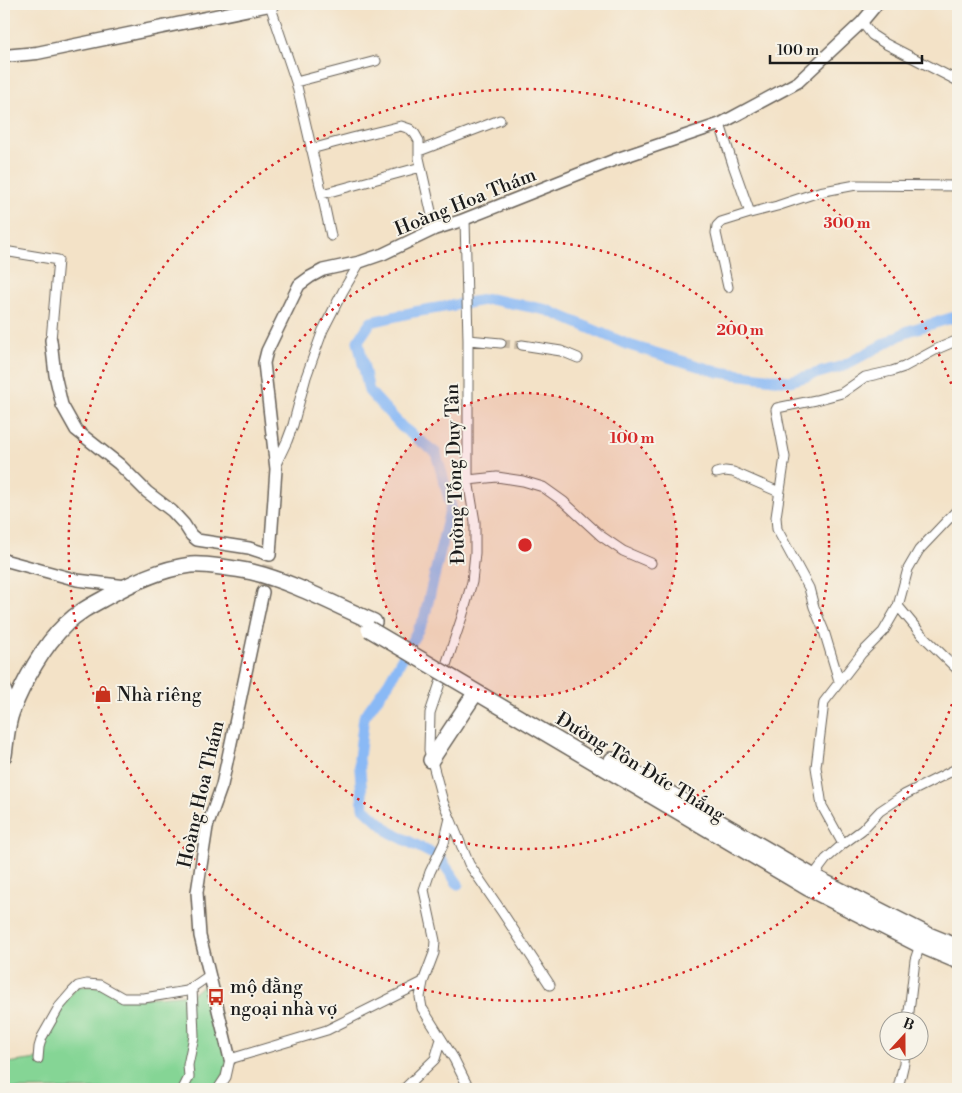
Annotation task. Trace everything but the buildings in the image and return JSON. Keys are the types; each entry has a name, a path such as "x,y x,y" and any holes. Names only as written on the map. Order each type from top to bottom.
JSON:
{"highway":[{"name":"Đường Tôn Đức Thắng","path":"4,755 12,712 34,665 46,647 66,624 82,610 126,586 157,573 192,565 250,572 279,580 309,593 372,625 456,675 814,877 926,934 958,947"},
{"name":"Đường Tôn Đức Thắng","path":"456,675 476,692 808,888 920,945 958,961"},
{"path":"431,760 476,692"}],"main road":[{"path":"4,56 37,53 272,5"},
{"path":"4,688 12,712"}],"street":[{"name":"Hoàng Hoa Thám","path":"50,340 62,405 76,430 119,464 147,492 172,511 197,540 249,548 270,555 276,464 264,363 267,351 299,285 323,270 360,262 383,254 435,229 614,160 720,124 798,82 862,22 877,4"},
{"path":"272,5 296,82 331,236"},
{"path":"862,22 872,35 886,44 958,81"},
{"path":"296,82 376,61"},
{"path":"419,151 500,120"},
{"path":"720,124 750,213"},
{"path":"311,149 401,126 410,129 419,141 421,168 435,229"},
{"path":"322,194 421,168"},
{"path":"728,287 716,233 721,222 819,192 856,184 958,186"},
{"name":"Đường Tống Duy Tân","path":"465,219 468,321 468,480 475,522 475,553 472,582 430,713 429,750 443,802 469,864 550,985"},
{"path":"4,251 58,260 50,340"},
{"path":"276,464 287,441 306,377 323,330 360,262"},
{"path":"468,340 501,344"},
{"path":"839,682 824,631 808,588 777,529 776,517 785,457 777,409 842,393 865,378 904,367 958,340"},
{"path":"522,345 561,352 578,358"},
{"path":"716,473 732,472 779,492"},
{"path":"468,480 497,477 523,481 543,487 564,502 601,536 623,551 651,563"},
{"path":"843,844 822,806 816,767 824,702 862,653 883,632 898,606 908,569 919,550 958,509"},
{"path":"4,560 77,580 126,586"},
{"name":"Hoàng Hoa Thám","path":"230,1058 200,936 197,892 207,827 222,785 263,592"},
{"path":"898,606 922,635 958,670"},
{"path":"814,877 826,859 862,830 880,811 904,795 958,768"},
{"path":"450,818 444,843 430,872 424,890 434,941 434,953 423,982 420,997 422,1008 454,1059 469,1089"},
{"path":"909,1010 915,960 920,945"},
{"path":"38,1059 39,1047 48,1025 59,1007 78,986 100,984 123,998 132,998 187,991 210,975"},
{"path":"218,1089 226,1077 230,1058 327,1030 423,982"},
{"path":"183,1089 189,1077 188,1065 194,1036 192,987"},
{"path":"404,1089 435,1059 441,1039"},
{"path":"900,1084 904,1060"}],"green space":[{"path":"211,979 230,1059 217,1089 4,1089 4,1062 38,1059 57,1011 78,986 106,987 144,998 192,994"}],"waterway":[{"path":"458,884 439,857 390,832 363,807 359,758 364,717 389,682 424,619 451,506 436,453 402,427 369,391 358,341 371,322 414,312 490,299 547,310 629,345 718,372 790,381 843,366 908,331 958,316"}],"tunnel":[{"path":"501,343 522,345"},
{"path":"263,592 270,555"}],"place":[{"name":"Nhà riêng","path":"103,694"},
{"name":"mộ đằng ngoại nhà vợ","path":"216,997"}]}
